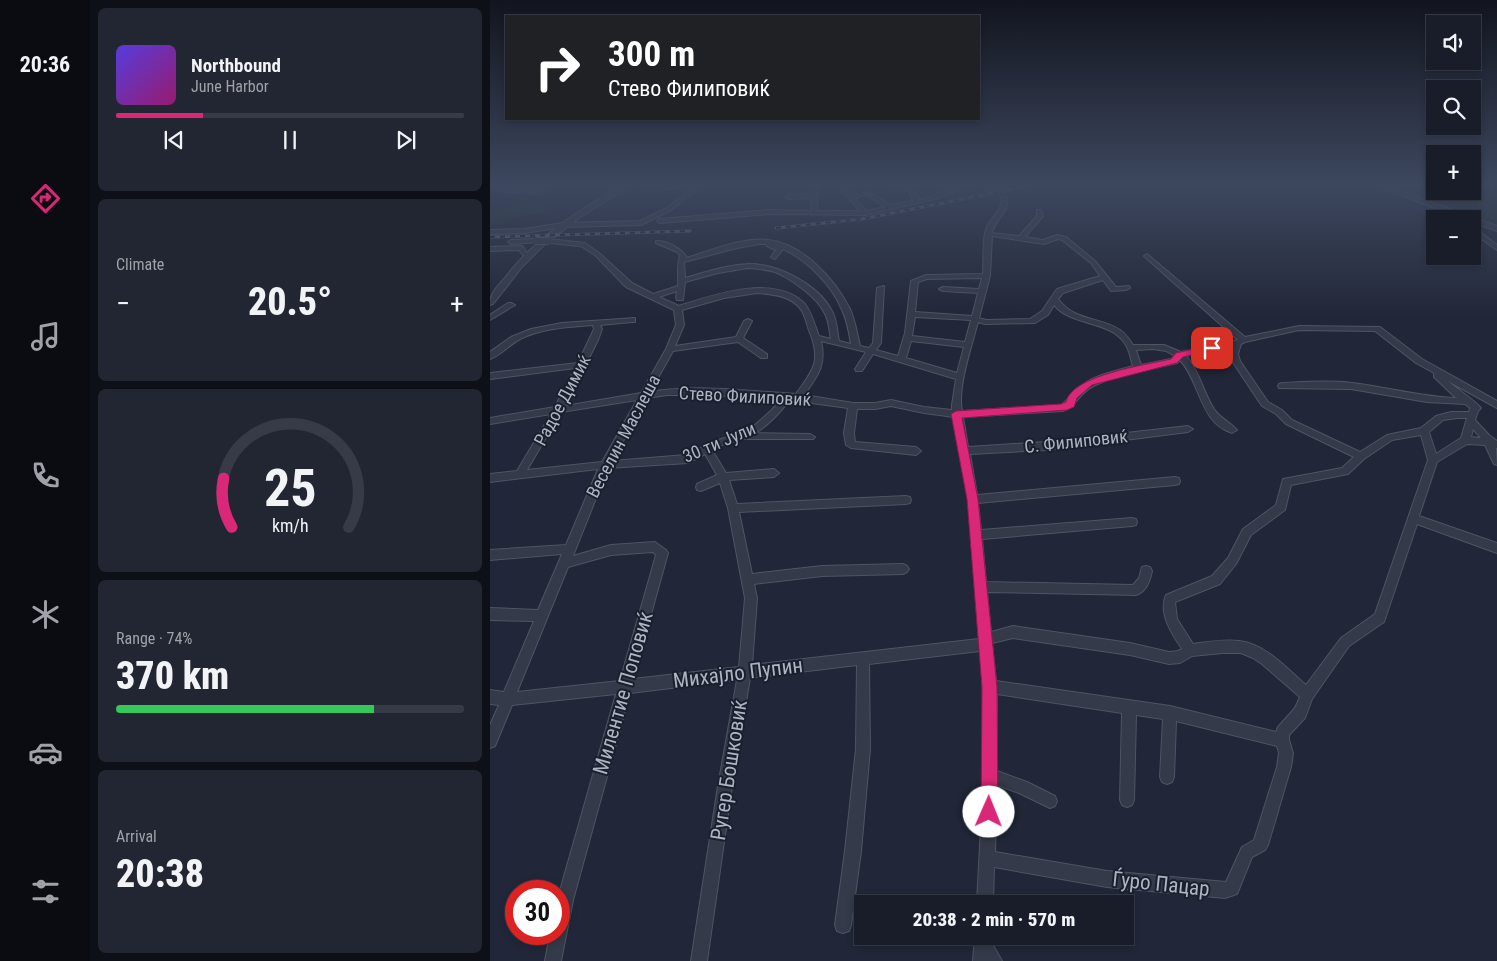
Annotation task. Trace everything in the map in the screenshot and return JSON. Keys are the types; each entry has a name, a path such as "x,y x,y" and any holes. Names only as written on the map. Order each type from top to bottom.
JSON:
{"street":[{"path":"490,232 538,229"},
{"path":"490,302 529,255 558,229"},
{"path":"986,895 990,775 990,687 977,535 964,451 956,414 960,377 986,276 990,229"},
{"path":"1021,238 1029,229"},
{"path":"989,234 1044,242 1058,237 1064,238 1093,262 1114,289 1126,288"},
{"path":"1481,235 1497,248"},
{"path":"508,242 549,241 583,244 597,254 629,285 678,309 741,292 765,291 778,294 800,304 817,338 820,349 819,364 798,397"},
{"path":"658,242 682,253 680,298"},
{"path":"682,261 758,242 781,244 807,262 838,296 849,318 856,347"},
{"path":"744,246 760,244 779,247 774,257"},
{"path":"490,249 521,248 525,254 529,255"},
{"path":"1147,256 1240,342 1234,354 1236,361 1265,404 1279,412 1290,422 1361,456"},
{"path":"654,296 682,284 752,266 778,269 805,287 826,305 830,314 835,342"},
{"path":"901,360 908,338 916,280 926,276 986,276"},
{"path":"911,314 974,318 978,321 1007,323 1014,319 1032,321 1045,313 1060,291 1104,277"},
{"path":"859,369 877,343 881,288"},
{"path":"943,290 981,291"},
{"path":"1054,299 1066,313 1114,330 1123,336 1131,347 1138,369"},
{"path":"490,318 511,305"},
{"name":"Веселин Маслеша","path":"490,741 605,465 670,349 680,326 678,309"},
{"path":"492,355 520,335 531,330 562,325 632,320"},
{"path":"739,339 748,321"},
{"name":"Радое Димиќ","path":"520,474 558,410 594,340 598,329 596,324"},
{"name":"Стево Филиповиќ","path":"490,421 667,392 711,392 798,397 853,406 875,406 891,402 924,410 956,414 1063,408 1070,404 1072,396 1089,383 1174,361 1180,355 1299,328 1368,328 1386,334 1413,357 1430,367"},
{"path":"817,338 871,350 960,377"},
{"path":"908,338 968,345"},
{"path":"670,349 739,339 764,356"},
{"path":"1131,347 1168,349 1180,355 1193,371 1210,413 1220,424 1232,430"},
{"path":"490,376 580,366"},
{"path":"1430,367 1454,392 1468,401 1482,432 1493,443 1497,462"},
{"path":"1430,367 1497,405"},
{"path":"1282,386 1324,384 1360,386 1424,399 1468,401"},
{"name":"30 ти Јули","path":"490,478 605,465 682,460 707,450 718,443 741,436 768,420 787,397"},
{"path":"1190,650 1178,634 1168,609 1170,599 1216,580 1232,561 1248,532 1281,507 1287,482 1345,471 1361,456 1390,437 1424,431 1432,421 1452,414 1473,414 1497,405"},
{"path":"853,406 850,433 851,445 916,451"},
{"path":"1433,460 1464,440 1473,414"},
{"name":"С. Филиповиќ","path":"964,451 1046,446 1188,429"},
{"path":"990,687 1170,713 1282,740 1283,732 1300,713 1307,694 1345,642 1380,618 1433,460 1424,431"},
{"path":"741,436 810,437"},
{"path":"1464,440 1493,443"},
{"name":"Ругер Бошковиќ","path":"699,961 725,786 745,672 751,598 749,579 733,508 722,477 707,450"},
{"path":"701,487 722,477 774,473"},
{"path":"972,499 1176,481"},
{"path":"733,508 906,500"},
{"path":"1414,519 1497,548"},
{"path":"977,535 1132,522"},
{"name":"Милентие Поповиќ","path":"564,563 611,550 655,547 662,553 570,882"},
{"path":"490,555 569,549"},
{"path":"749,579 822,571 903,569"},
{"path":"980,587 1136,590 1144,580 1146,570"},
{"path":"490,614 541,616"},
{"name":"Михајло Пупин","path":"490,697 508,699 863,659 985,641 1013,632 1169,658 1180,657 1190,650 1241,647 1261,655 1307,694"},
{"path":"843,925 863,757 863,659"},
{"path":"1127,800 1129,708"},
{"path":"1167,777 1170,713"},
{"name":"Ѓуро Пацар","path":"988,858 1107,879 1225,890 1231,888 1247,852 1260,845 1276,799 1286,753 1282,740"},
{"path":"990,775 1022,787 1050,801"},
{"name":"Милентие Поповиќ","path":"553,961 556,945"},
{"path":"982,948 994,961"}],"railway":[{"path":"490,237 690,231"}],"route":[{"path":"989,812 991,757 990,687 977,535 964,451 956,414 1063,408 1070,404 1072,396 1089,383 1174,361 1180,355 1212,348"}]}
